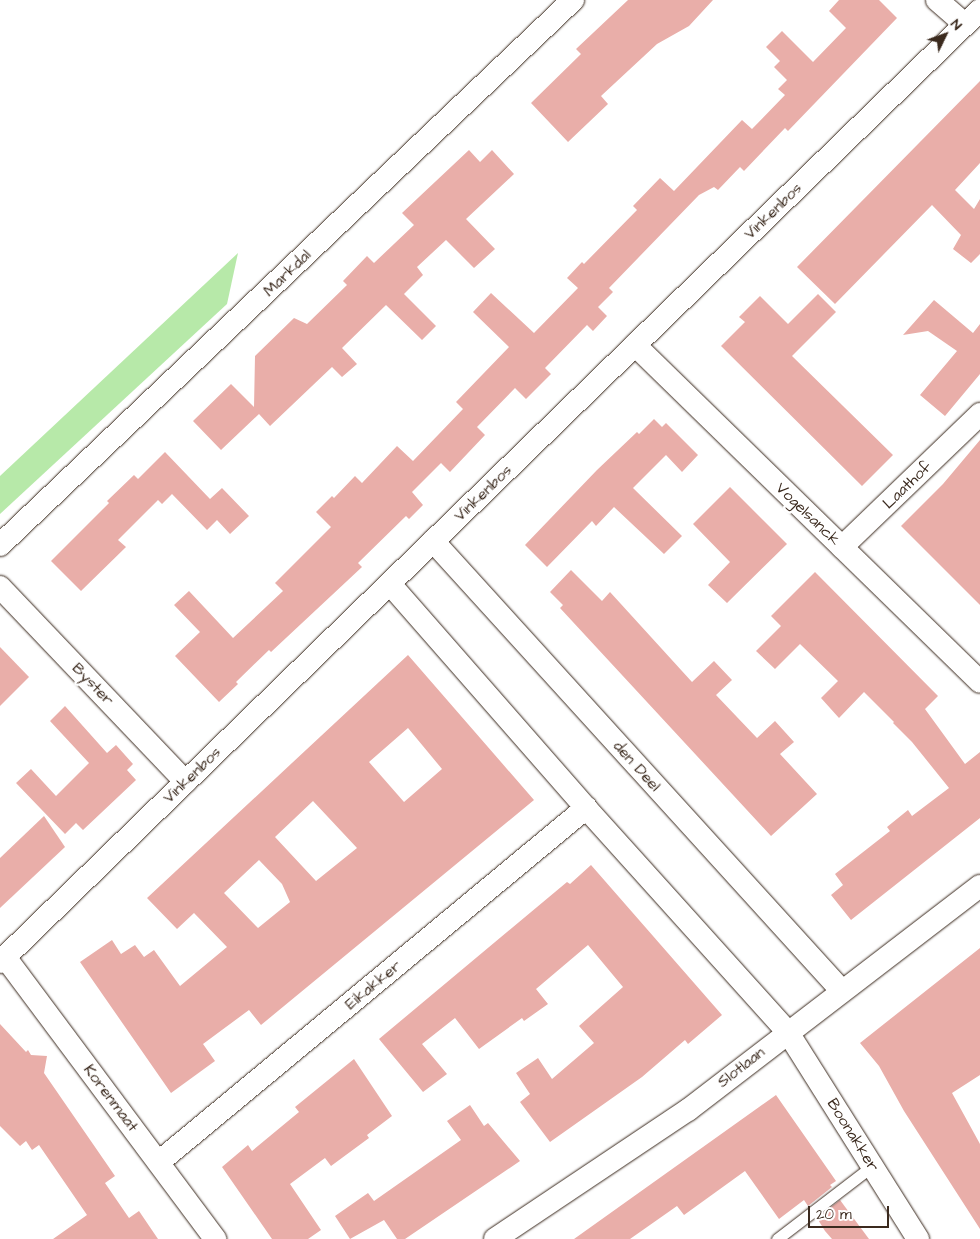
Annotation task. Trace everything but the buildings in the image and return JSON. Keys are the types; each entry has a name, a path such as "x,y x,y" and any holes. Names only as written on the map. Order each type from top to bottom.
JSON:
{"street":[{"name":"Markdal","path":"0,545 573,0"},
{"path":"938,0 973,17"},
{"name":"Vinkenbos","path":"2,960 973,17"},
{"name":"Vogelsanck","path":"635,345 980,682"},
{"name":"Laathof","path":"842,547 977,422"},
{"name":"den Deel","path":"433,541 841,990"},
{"path":"390,584 586,808 787,1031"},
{"name":"Byster","path":"0,587 186,782"},
{"name":"Eikakker","path":"159,1162 586,808"},
{"name":"Slotlaan","path":"495,1239 688,1110 787,1031 980,886"},
{"name":"Korenmaat","path":"2,960 159,1162 215,1239"},
{"name":"Boonakker","path":"787,1031 918,1239"}],"lane":[{"path":"777,1239 872,1166"}],"green space":[{"path":"238,253 227,304 0,514 0,476"}]}
